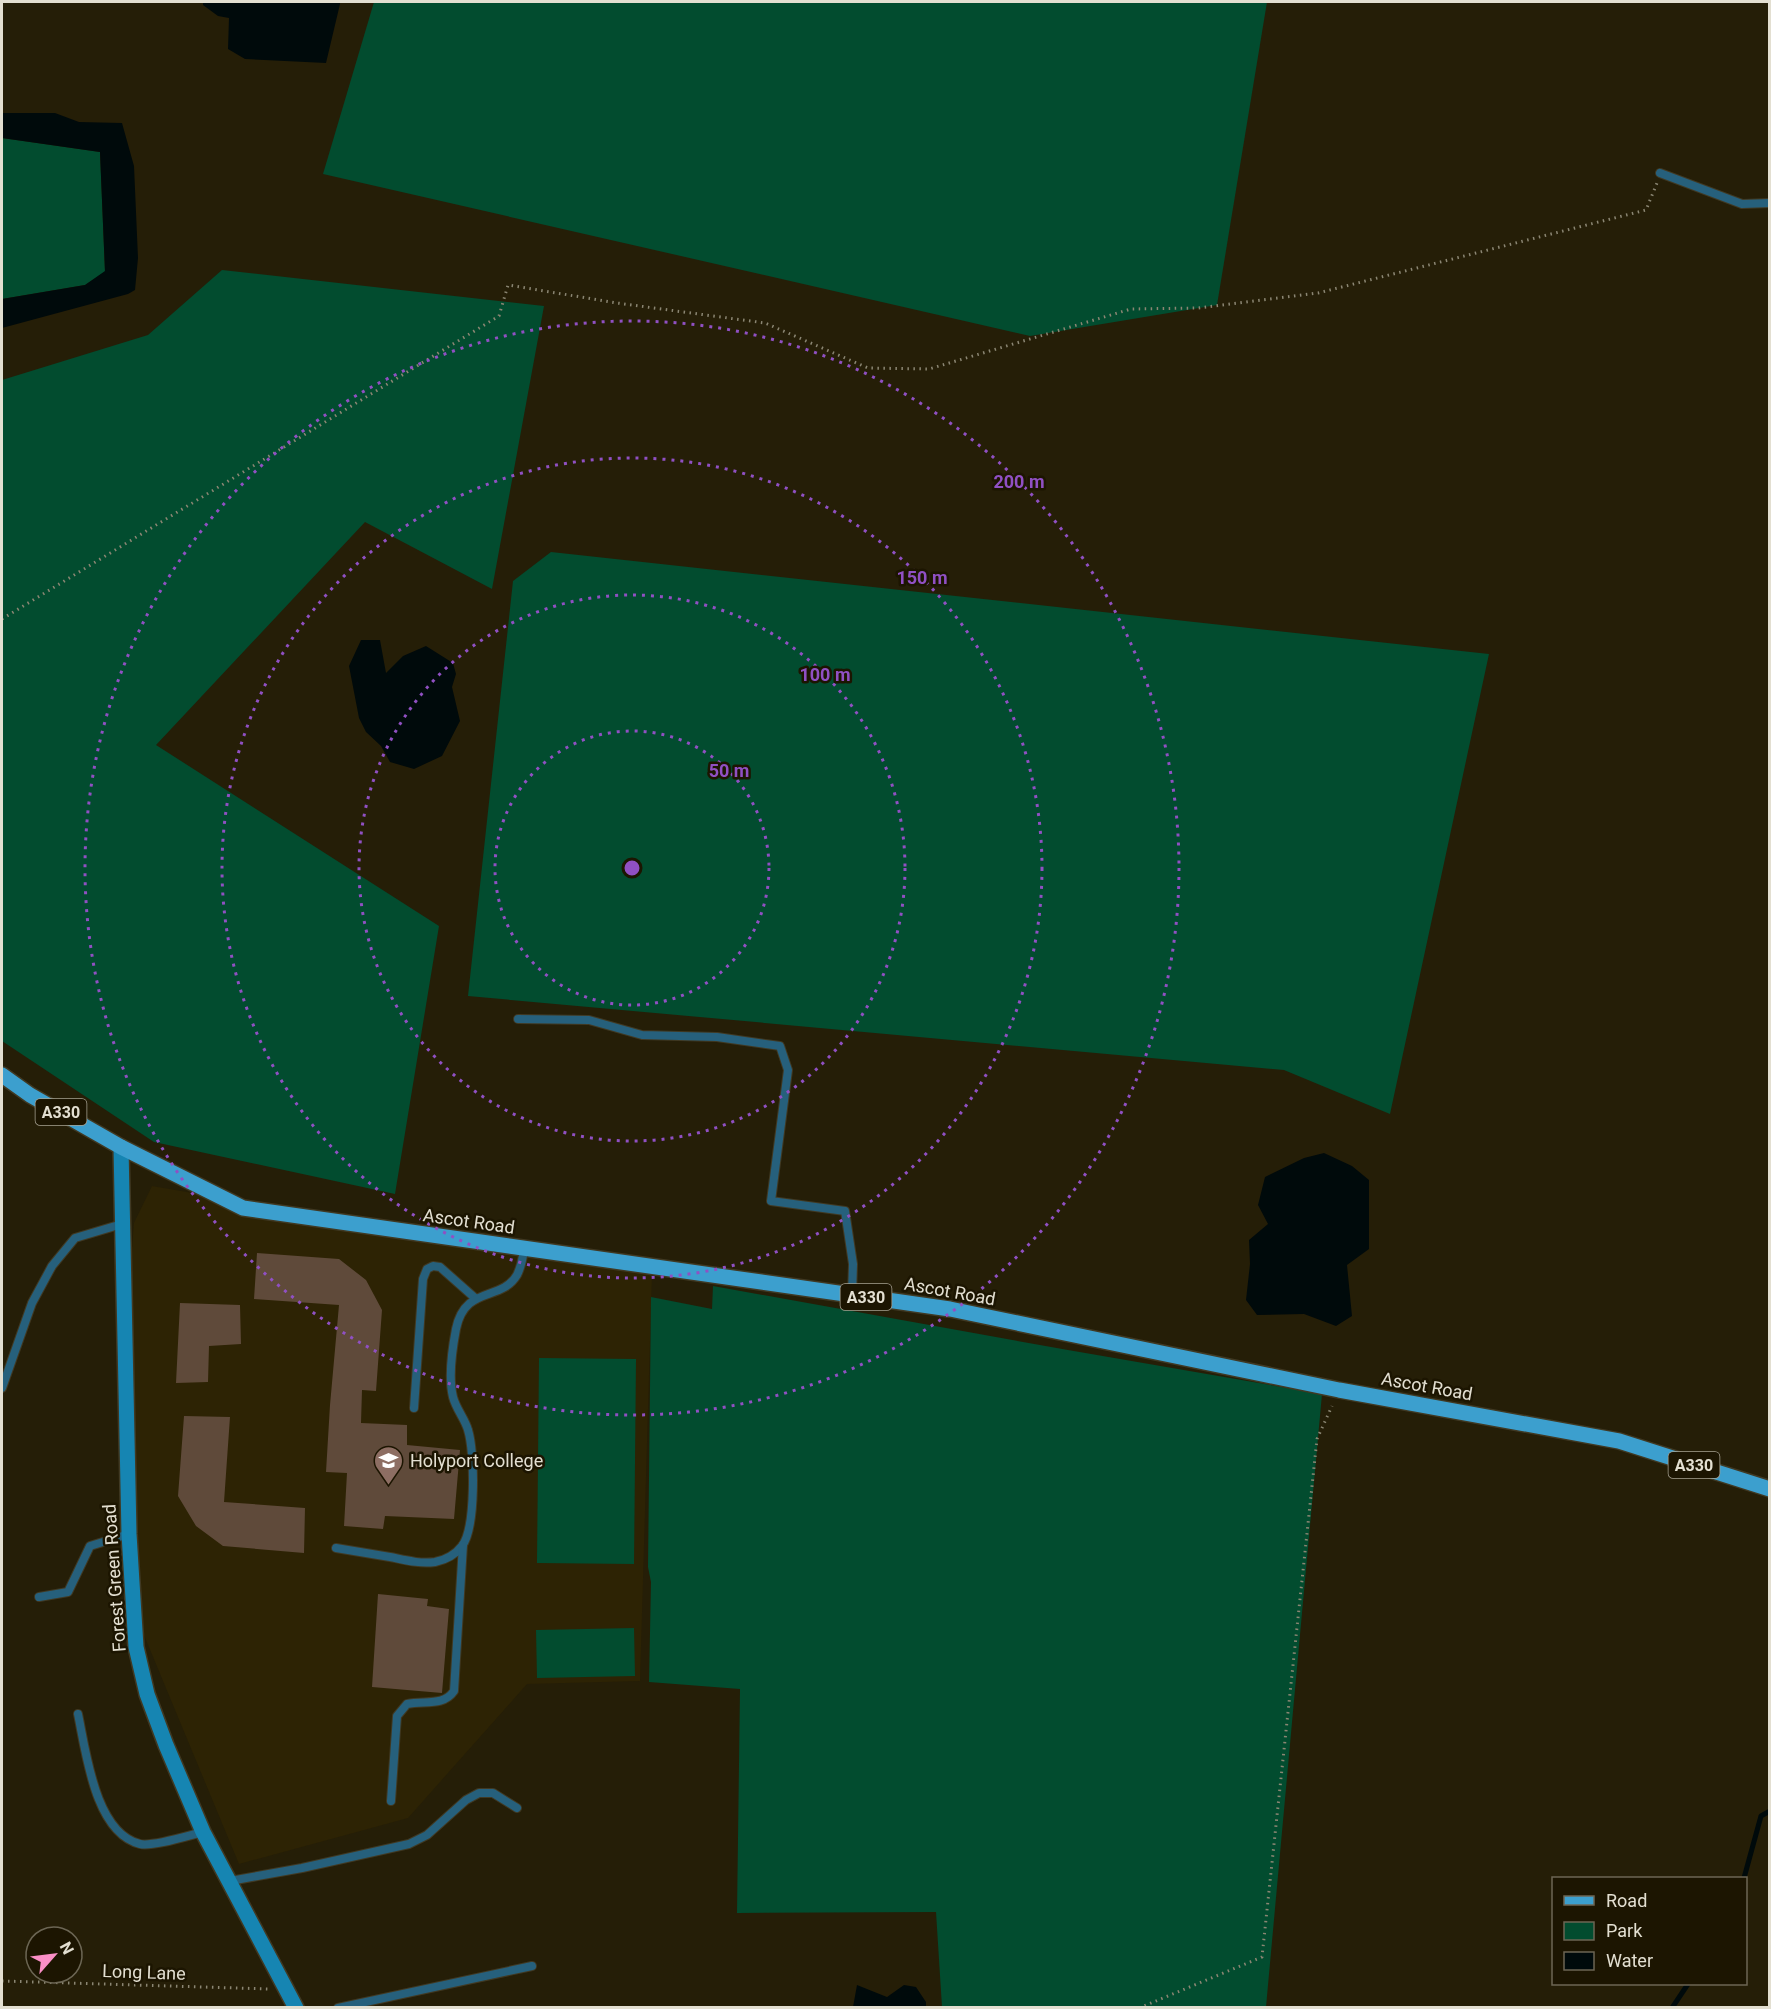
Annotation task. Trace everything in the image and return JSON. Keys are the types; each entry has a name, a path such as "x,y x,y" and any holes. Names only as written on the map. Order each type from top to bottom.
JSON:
{"main road":[{"name":"Ascot Road","path":"2,1076 30,1095 121,1147 243,1208 950,1310 1339,1390 1619,1441 1770,1489"},
{"name":"Forest Green Road","path":"121,1147 129,1534 136,1647 144,1682 166,1745 203,1832 296,2007"}],"lane":[{"path":"1660,173 1742,204 1770,203"},
{"path":"518,1019 589,1020 642,1035 717,1037 780,1046 788,1070 771,1201 845,1211 853,1264 852,1295"},
{"path":"2,1388 32,1303 52,1266 75,1238 122,1224"},
{"path":"391,1801 397,1716 407,1704 444,1700 454,1691 463,1545 470,1521 474,1473 468,1428 453,1397 451,1378 458,1319 475,1298 503,1286 516,1276 524,1248"},
{"path":"414,1408 423,1279 427,1269 433,1266 440,1267 475,1298"},
{"path":"39,1597 68,1592 90,1546 129,1534"},
{"path":"336,1548 416,1562 436,1562 450,1557 463,1545"},
{"path":"78,1713 86,1756 98,1797 112,1826 124,1837 142,1845 203,1832"},
{"path":"230,1881 410,1844 427,1835 466,1800 479,1793 493,1793 517,1808"},
{"path":"339,2007 532,1966"}],"path":[{"path":"2,619 499,316 508,285 617,303 765,323 868,368 929,369 1131,309 1198,308 1318,293 1646,210 1660,173"},
{"path":"1139,2007 1262,1957 1317,1439 1339,1390"},
{"name":"Long Lane","path":"2,1981 286,1990"}],"shaded area":[{"name":"Holyport College","path":"152,1186 652,1273 640,1681 527,1684 408,1818 239,1864 134,1611 129,1284 134,1223"}],"green space":[{"path":"374,2 1267,2 1217,305 1030,336 323,174"},
{"path":"2,138 100,152 105,272 85,285 2,299"},
{"path":"222,270 544,306 492,589 365,522 156,745 439,926 395,1194 154,1142 2,1041 2,380 148,335"},
{"path":"551,552 1489,654 1390,1114 1284,1070 468,996 513,581"},
{"path":"713,1286 1322,1394 1266,2007 942,2007 936,1912 737,1913 740,1689 649,1682 651,1297 712,1309"},
{"path":"539,1358 636,1359 634,1564 537,1563"},
{"path":"634,1628 635,1676 537,1678 536,1630"}],"water":[{"path":"203,2 340,2 326,63 245,59 228,49 229,18 218,16 203,5"},
{"path":"2,113 55,113 79,122 122,123 134,166 138,258 135,290 128,294 2,328 2,299 85,285 105,271 100,152 2,138"},
{"path":"361,640 380,640 386,673 403,656 426,646 453,663 456,674 452,687 460,721 442,756 414,769 390,762 381,746 366,732 359,718 349,666"},
{"path":"1324,1153 1352,1166 1369,1180 1369,1249 1347,1265 1352,1316 1336,1326 1304,1314 1257,1315 1246,1300 1250,1264 1249,1240 1268,1224 1258,1205 1265,1177 1304,1158"},
{"path":"857,1985 887,1997 904,1985 916,1987 926,2002 926,2007 853,2007"}],"building":[{"path":"257,1253 339,1259 366,1280 382,1310 376,1391 362,1390 361,1423 407,1425 407,1445 460,1450 454,1519 385,1516 383,1529 344,1526 347,1473 326,1472 339,1305 254,1299"},
{"path":"180,1303 240,1305 241,1344 209,1346 208,1382 176,1383"},
{"path":"184,1416 230,1417 224,1502 305,1508 304,1553 223,1546 196,1526 178,1496"},
{"path":"378,1594 428,1599 427,1606 449,1609 442,1693 372,1687"}],"waterway":[{"path":"1744,1877 1761,1816 1770,1811"},
{"path":"1672,2008 1687,1985"}],"place":[{"name":"Holyport College","path":"389,1486"}]}
